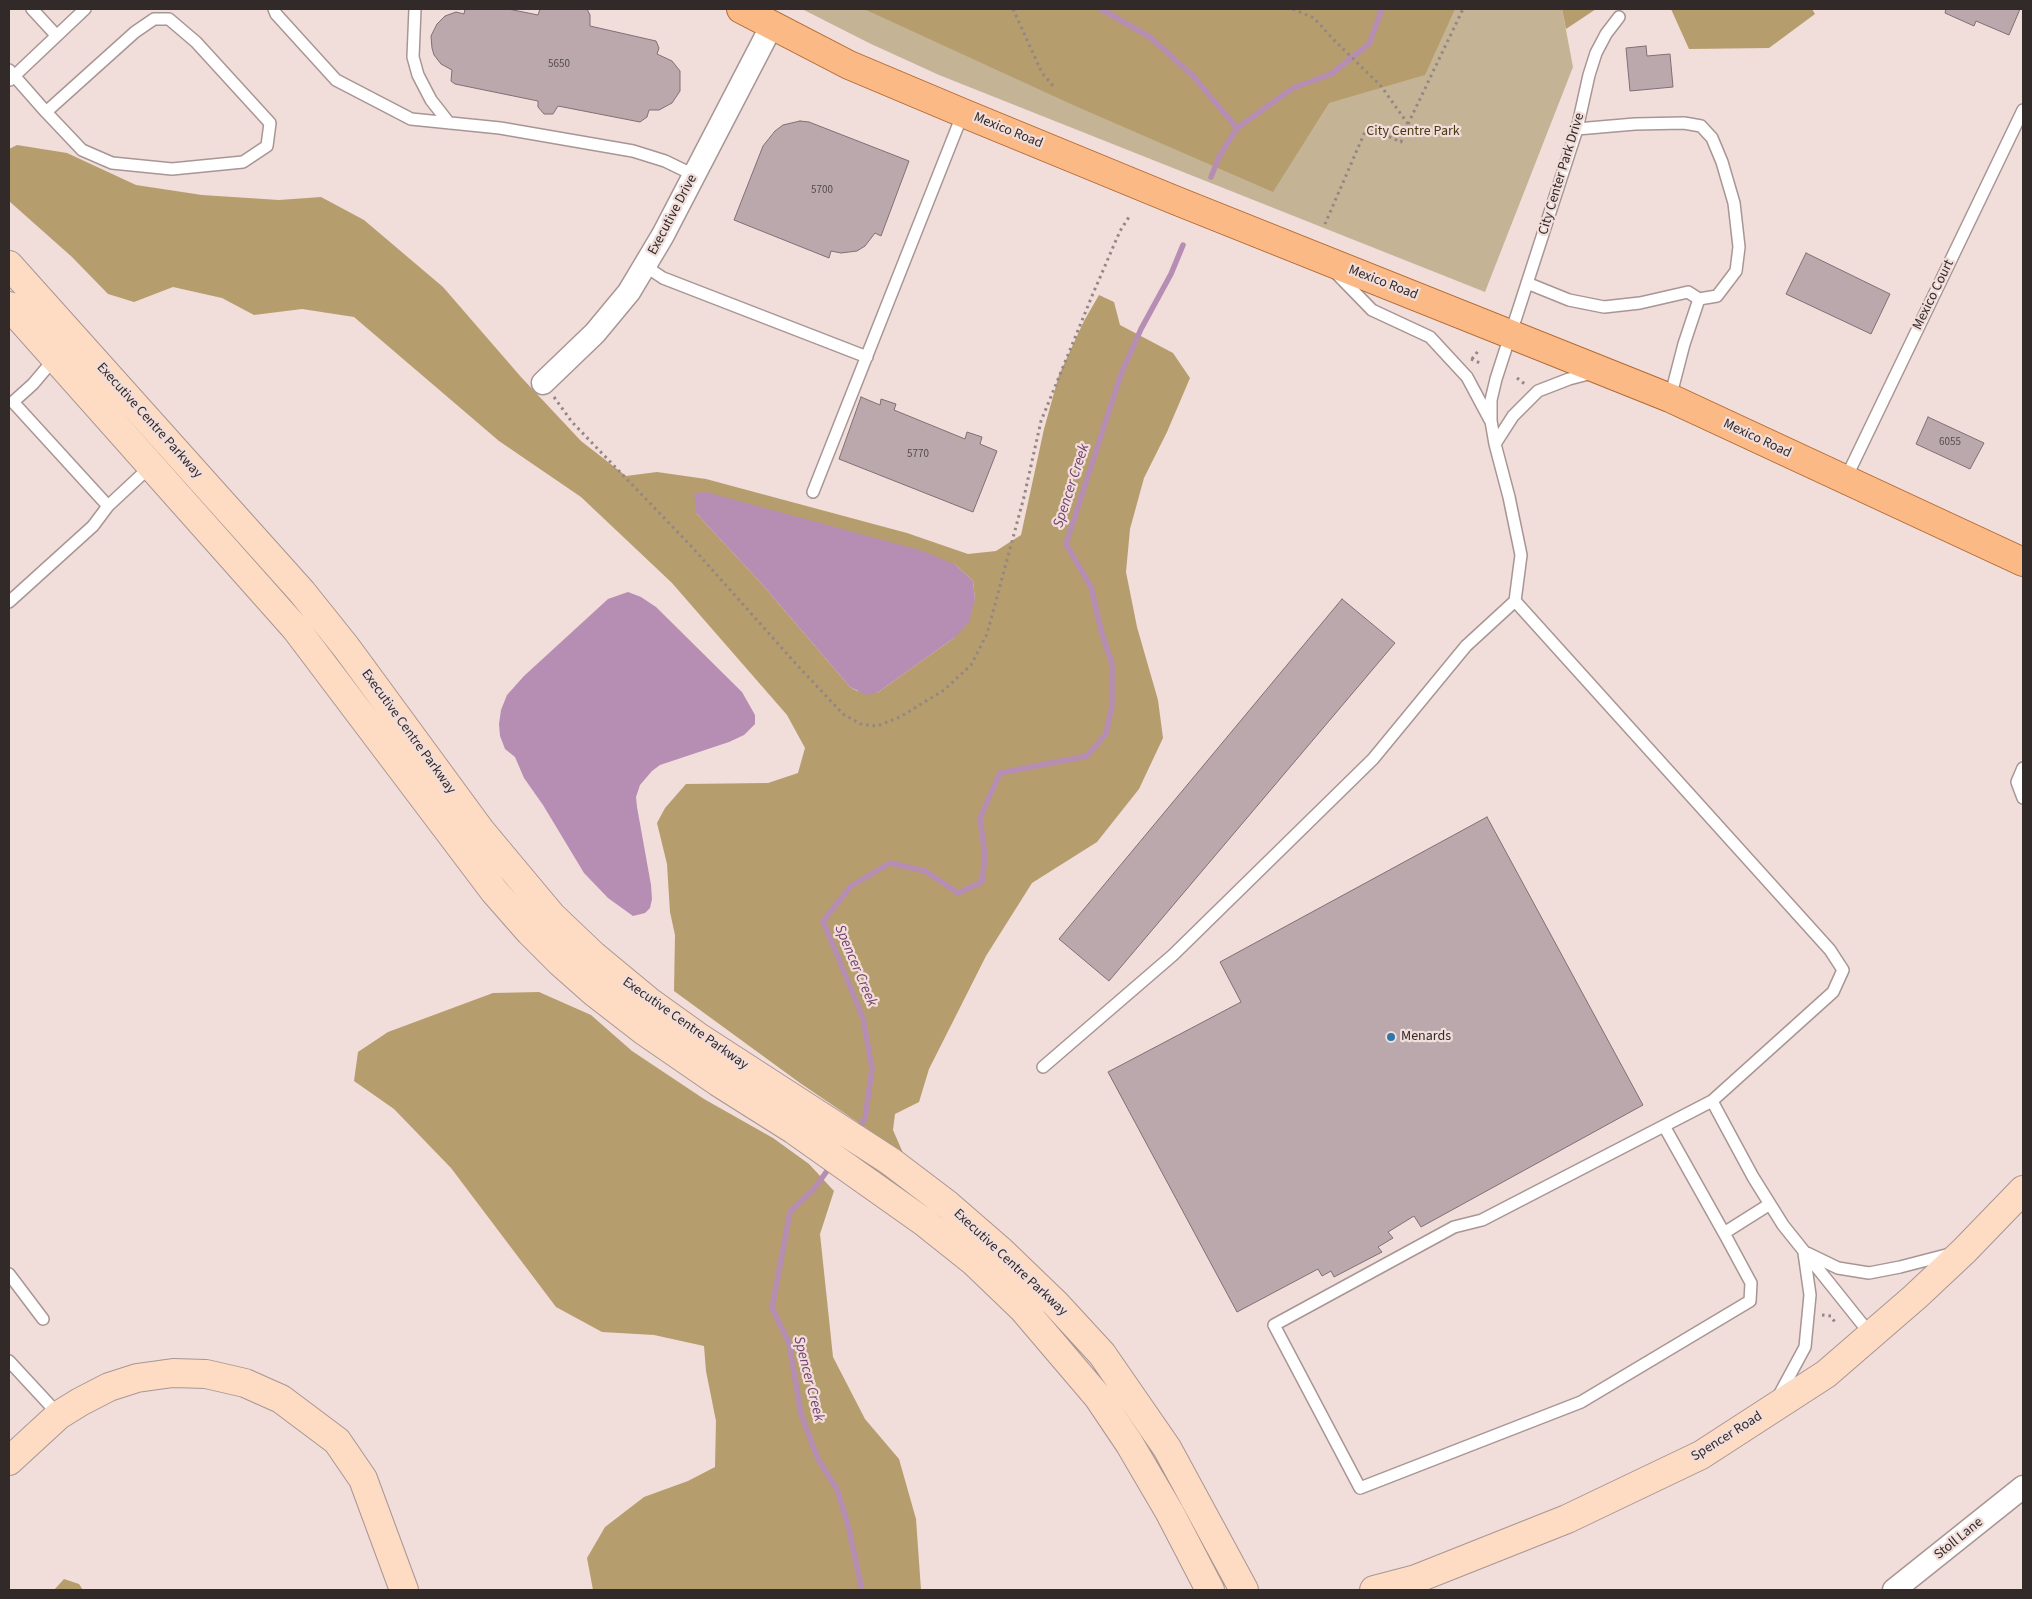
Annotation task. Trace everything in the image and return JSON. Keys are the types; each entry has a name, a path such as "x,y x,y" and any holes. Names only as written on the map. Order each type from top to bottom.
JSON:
{"main road":[{"name":"Mexico Road","path":"741,9 849,65 963,113 1219,218 1670,398 2023,562"}],"street":[{"name":"Executive Drive","path":"543,383 595,333 629,292 694,175 772,25"},
{"name":"Executive Centre Parkway","path":"9,265 162,458"},
{"name":"Executive Centre Parkway","path":"9,306 55,358 302,592 346,647 481,832 552,916 593,956 800,1118 874,1186 973,1261 1023,1309 1098,1397 1129,1443 1170,1513 1210,1590"},
{"name":"Executive Centre Parkway","path":"800,1118 890,1161 948,1205 1001,1251 1055,1303 1102,1354 1167,1448 1244,1590"},
{"name":"Spencer Road","path":"1374,1590 1416,1579 1567,1519 1701,1455 1826,1374 1964,1251 2023,1190"},
{"path":"9,1461 59,1415 80,1402 137,1378 173,1373 206,1374 244,1383 281,1399 337,1441 364,1479 397,1584"},
{"name":"Stoll Lane","path":"1894,1590 2023,1487"}],"lane":[{"path":"32,9 56,35"},
{"path":"46,112 135,32 154,18 169,19 196,42 270,123 267,146 243,162 172,169 112,163 82,150 11,76 85,9"},
{"path":"274,9 276,14 336,80 411,119 500,128 634,151 665,161 694,175"},
{"path":"415,9 413,57 418,75 431,100 450,123"},
{"name":"City Center Park Drive","path":"1491,421 1491,400 1496,379 1577,129 1589,75 1596,53 1606,34 1619,17"},
{"name":"Mexico Court","path":"1845,480 2023,110"},
{"path":"814,492 963,113"},
{"path":"1527,283 1569,300 1604,307 1688,292 1699,299 1717,296 1736,271 1739,247 1734,204 1722,162 1712,138 1701,126 1684,122 1577,129"},
{"path":"1043,1067 1173,955 1373,759 1466,646 1515,601 1521,555 1509,497 1491,421 1468,377 1430,337 1372,310 1322,259"},
{"path":"645,266 662,278 867,357"},
{"path":"1670,398 1684,344 1699,299"},
{"path":"55,358 34,384 13,402 108,506"},
{"path":"1495,444 1513,416 1538,391 1569,379 1602,371"},
{"path":"9,602 93,526 108,506 162,458"},
{"path":"1515,601 1830,950 1843,970 1833,992 1712,1101 1482,1220 1454,1227 1274,1324 1360,1488 1582,1402 1750,1301 1750,1283 1664,1126"},
{"path":"2023,768 2017,782 2023,798"},
{"path":"1712,1101 1753,1177 1770,1204 1804,1251 1871,1335"},
{"path":"1724,1233 1770,1204"},
{"path":"1804,1251 1838,1268 1869,1273 1964,1251"},
{"path":"1771,1410 1805,1347 1810,1295 1804,1251"},
{"path":"9,1274 42,1319"},
{"path":"9,1361 59,1415"}],"path":[{"path":"1013,9 1042,73 1055,88"},
{"path":"1292,9 1314,18 1381,86 1408,124"},
{"path":"1325,224 1367,128 1400,142 1463,9"},
{"path":"543,383 572,422 691,546 843,714 861,724 878,726 900,716 944,690 971,665 987,634 1024,497 1041,421 1120,231 1129,217"},
{"path":"1472,359 1478,351"},
{"path":"1821,1315 1831,1316 1836,1324"}],"green space":[{"name":"City Centre Park","path":"802,9 1562,9 1573,67 1485,292 939,75 869,43"}],"shaded area":[{"path":"864,9 1455,9 1425,75 1329,103 1273,192 1073,105"},
{"path":"1562,9 1596,9 1566,29"},
{"path":"1671,9 1812,9 1815,14 1769,48 1689,49"},
{"path":"17,145 67,153 136,185 202,195 279,200 321,197 364,220 443,287 521,377 581,441 626,476 657,472 706,479 907,533 968,554 996,551 1021,535 1044,429 1059,375 1084,321 1099,295 1114,302 1120,325 1173,353 1190,378 1167,432 1144,478 1130,529 1126,572 1137,627 1158,700 1163,738 1139,789 1097,842 1032,883 986,956 929,1069 919,1102 895,1114 893,1130 903,1153 800,1083 674,991 675,935 670,912 667,864 657,823 665,808 686,784 768,783 798,773 805,748 787,715 672,583 581,497 499,441 354,317 302,309 254,315 222,298 173,287 134,302 108,294 72,257 9,201 9,149","holes":["696,513 956,565 973,581 975,599 954,638 877,693 857,691 850,687 761,583"]},
{"path":"706,492 923,551 956,565 973,581 975,599 969,622 954,638 877,693 866,695 850,687 761,583 696,513 694,493"},
{"path":"628,592 641,597 656,607 742,692 755,715 755,724 744,735 729,742 660,765 640,785 636,797 637,807 652,899 650,908 645,913 633,916 608,898 584,873 543,805 524,778 515,757 505,749 500,736 499,724 501,710 507,695 524,676 608,599"},
{"path":"539,992 591,1015 632,1051 704,1099 773,1138 809,1164 834,1191 820,1234 833,1357 865,1419 899,1459 916,1519 921,1590 593,1590 587,1558 605,1527 644,1497 688,1481 715,1467 716,1421 706,1371 704,1346 654,1335 602,1332 556,1307 451,1168 394,1109 354,1081 358,1052 388,1032 493,993"},
{"path":"64,1579 79,1584 83,1590 54,1590"}],"building":[{"path":"465,9 508,9 538,15 540,9 587,9 590,15 590,26 656,41 659,48 657,54 672,61 680,71 680,91 672,103 659,110 649,110 647,117 640,122 558,106 553,114 544,114 538,107 538,101 455,84 451,81 452,70 441,64 434,55 431,36 437,24 445,16 456,12 464,14"},
{"path":"1946,9 2020,9 2009,35 1976,21 1974,26 1945,13"},
{"path":"1646,46 1647,56 1670,54 1673,87 1630,91 1626,48"},
{"path":"800,121 809,122 909,161 881,236 875,233 865,246 857,251 841,253 831,251 829,258 734,220 763,146 775,131 783,125"},
{"path":"1806,253 1890,294 1871,334 1786,294"},
{"path":"861,397 880,405 881,399 896,404 894,410 965,439 967,432 982,437 980,444 997,451 973,512 839,459"},
{"path":"1928,417 1984,443 1970,469 1916,444"},
{"path":"1342,599 1395,643 1109,981 1059,939"},
{"name":"Menards","path":"1487,817 1643,1105 1421,1227 1414,1216 1388,1232 1393,1238 1378,1247 1382,1252 1334,1277 1331,1271 1322,1276 1318,1269 1237,1312 1108,1072 1241,1002 1220,962"}],"waterway":[{"path":"1101,9 1150,37 1193,76 1237,128"},
{"name":"Spencer Creek","path":"1211,177 1219,157 1237,128 1293,88 1331,74 1369,44 1381,12 1380,9"},
{"name":"Spencer Creek","path":"856,1131 865,1119 872,1068 863,1018 823,921 851,886 890,863 925,871 958,893 982,882 985,856 980,818 1000,773 1087,756 1106,734 1112,706 1112,663 1102,634 1091,587 1066,544 1121,374 1141,329 1171,274 1183,245"},
{"name":"Spencer Creek","path":"832,1164 814,1189 790,1212 772,1308 789,1343 801,1414 818,1459 837,1489 848,1525 862,1590"}],"place":[{"name":"Menards","path":"1391,1037"}]}
